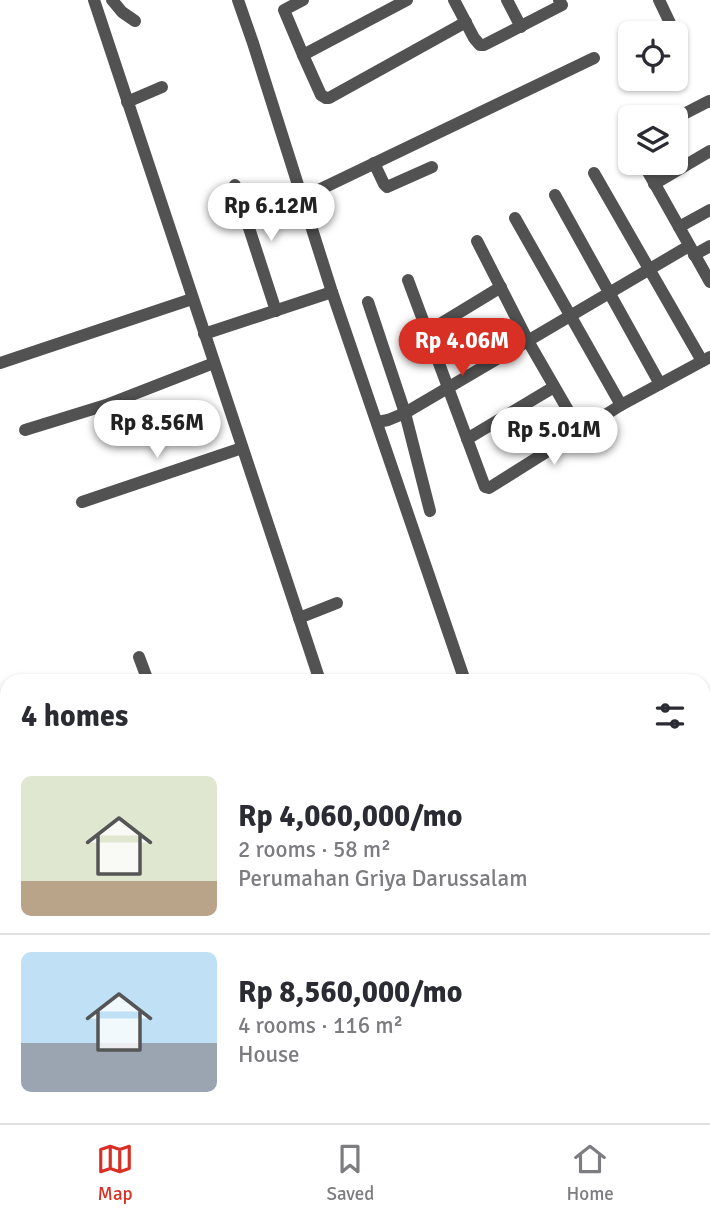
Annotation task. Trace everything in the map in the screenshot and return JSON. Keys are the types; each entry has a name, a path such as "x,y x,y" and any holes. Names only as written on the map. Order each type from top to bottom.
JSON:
{"street":[{"path":"94,0 134,98 192,299 213,331 214,363 242,448 307,615 319,674"},
{"path":"112,0 122,12 135,21"},
{"path":"238,0 332,292 392,417 430,511"},
{"path":"303,0 282,5 321,95 326,98 466,22"},
{"path":"303,55 407,0"},
{"path":"454,0 480,45 521,27 564,2"},
{"path":"507,0 521,27"},
{"path":"659,0 669,21"},
{"path":"302,198 594,58"},
{"path":"134,98 162,87"},
{"path":"688,112 710,102"},
{"path":"654,184 710,151"},
{"path":"374,163 387,187 432,167"},
{"path":"408,280 487,488 621,405 706,359 649,270 594,173"},
{"path":"649,175 710,282"},
{"path":"235,185 276,311"},
{"path":"555,195 660,384"},
{"path":"679,227 710,210"},
{"path":"515,218 621,405"},
{"path":"477,241 528,341 580,431"},
{"path":"392,417 649,270 710,246"},
{"path":"427,332 500,287"},
{"path":"213,331 332,292"},
{"path":"0,363 192,299"},
{"path":"368,302 392,417 463,674"},
{"path":"25,430 106,405 214,363"},
{"path":"467,439 554,387"},
{"path":"82,502 242,448"},
{"path":"307,615 337,603"},
{"path":"139,657 145,674"}]}
